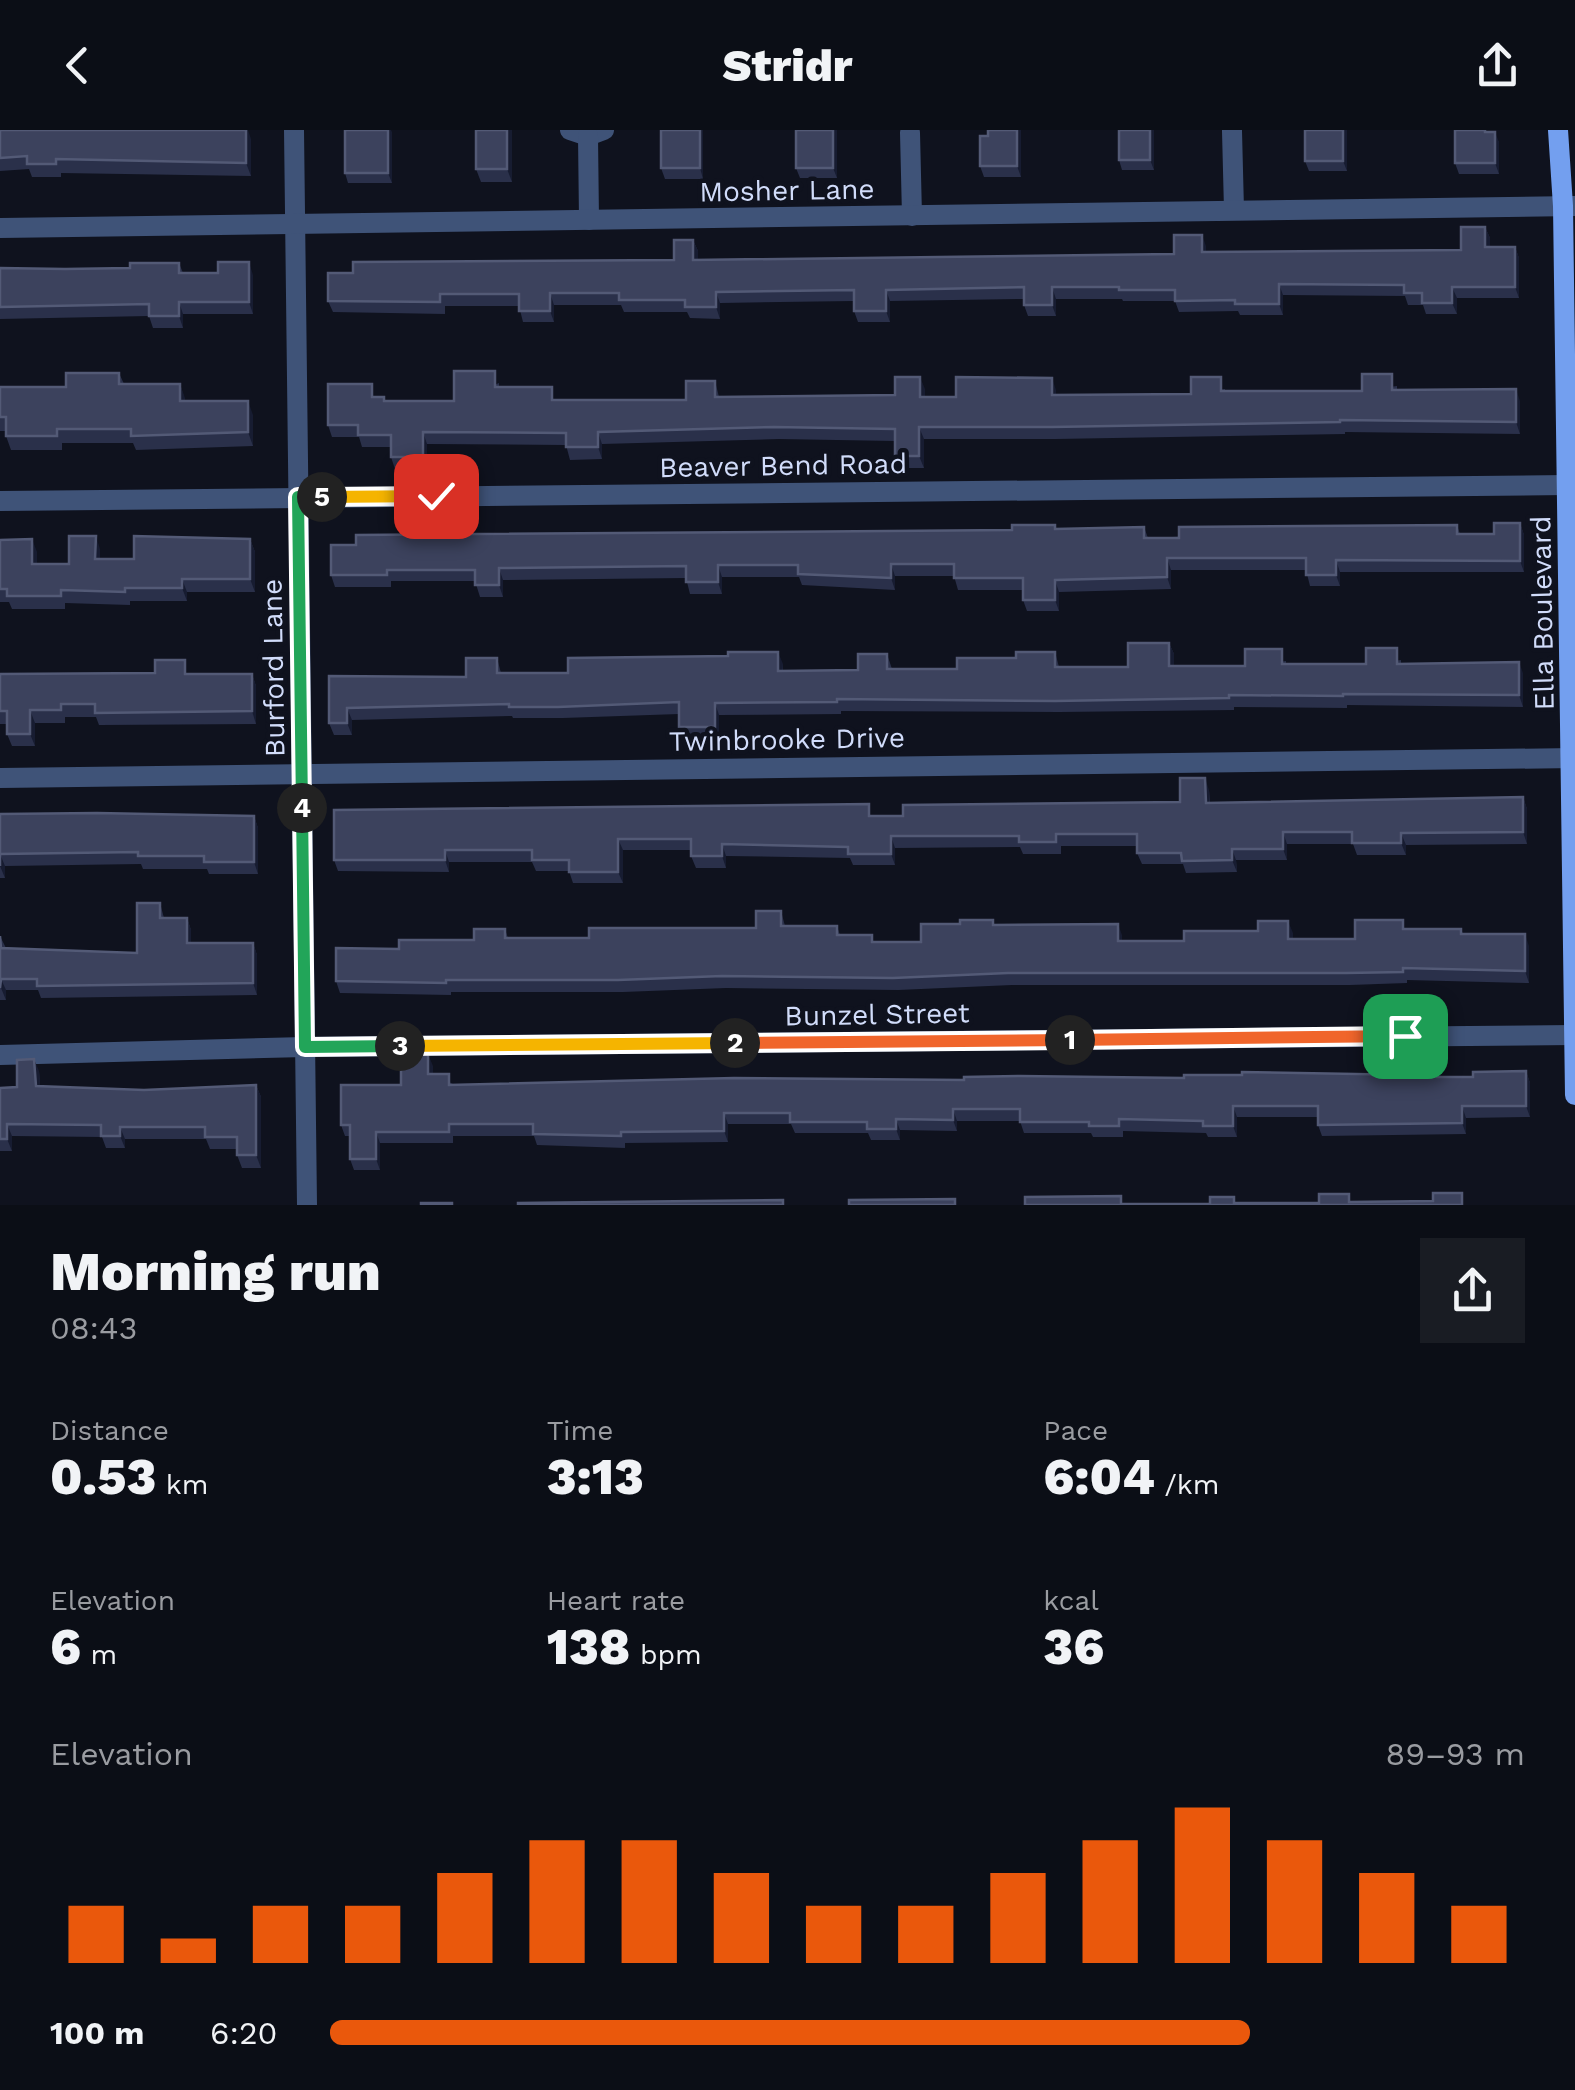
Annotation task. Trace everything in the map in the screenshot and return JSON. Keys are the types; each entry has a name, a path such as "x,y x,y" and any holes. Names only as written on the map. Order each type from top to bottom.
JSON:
{"main road":[{"name":"Ella Boulevard","path":"1558,130 1569,206 1567,485 1575,1096"}],"street":[{"name":"Burford Lane","path":"294,130 307,1205"},
{"path":"1233,130 1234,210"},
{"path":"910,131 912,216"},
{"path":"587,132 589,220"},
{"name":"Mosher Lane","path":"0,228 1569,206"},
{"name":"Beaver Bend Road","path":"0,501 1567,485"},
{"name":"Twinbrooke Drive","path":"0,778 1573,758"},
{"name":"Bunzel Street","path":"0,1055 305,1047 1574,1035"}],"building":[{"path":"0,130 246,130 246,163 56,159 56,164 27,164 27,156 0,158"},
{"path":"345,130 388,130 388,173 345,173"},
{"path":"476,130 507,130 507,169 476,169"},
{"path":"661,130 700,130 700,168 661,168"},
{"path":"796,130 833,130 833,168 796,168"},
{"path":"988,130 1017,130 1017,166 980,166 980,136 988,136"},
{"path":"1119,130 1150,130 1150,160 1119,160"},
{"path":"1305,130 1343,130 1343,161 1305,161"},
{"path":"1455,130 1495,132 1495,163 1455,163"},
{"path":"1461,227 1485,227 1485,247 1515,247 1515,287 1452,287 1452,303 1422,303 1422,293 1404,293 1404,285 1279,284 1279,304 1175,301 1175,290 1119,287 1052,287 1052,305 1024,305 1024,287 886,290 886,311 854,311 854,290 716,292 716,307 685,307 685,300 619,300 619,293 550,293 550,311 519,311 519,294 440,294 440,302 328,301 328,273 353,273 353,262 674,260 674,240 693,240 693,260 1174,254 1174,235 1202,235 1202,252 1461,250"},
{"path":"218,262 249,262 249,302 179,302 179,316 149,316 149,304 0,307 0,268 130,268 130,263 179,263 179,273 218,273"},
{"path":"454,371 495,371 495,387 552,387 552,400 686,400 686,381 715,381 715,397 895,395 895,377 920,377 920,397 956,397 956,377 1052,378 1052,395 1191,394 1191,377 1221,377 1221,391 1362,391 1362,374 1392,374 1392,390 1516,389 1516,422 1340,420 919,427 919,456 895,456 895,429 774,427 598,432 598,447 566,447 566,433 423,432 423,457 391,457 391,435 358,435 358,425 328,425 328,384 372,384 372,397 384,397 384,401 454,401"},
{"path":"66,373 119,373 119,384 180,384 180,401 248,401 248,432 131,436 131,429 57,429 57,436 6,436 6,417 0,417 0,387 66,387"},
{"path":"1494,523 1520,523 1520,561 1336,560 1336,575 1306,575 1306,558 1167,558 1167,577 1055,580 1055,600 1023,600 1023,578 954,578 954,564 891,564 891,578 798,574 798,565 718,565 718,582 686,582 686,566 499,568 499,585 475,585 475,570 387,570 387,575 331,575 331,545 356,545 356,535 1012,530 1012,525 1055,525 1055,529 1144,527 1144,538 1179,538 1179,527 1457,525 1457,534 1494,534"},
{"path":"69,536 96,536 95,559 134,559 134,536 250,539 250,579 182,579 182,588 125,588 125,592 61,590 61,596 7,596 7,589 0,589 0,540 32,539 32,564 69,564"},
{"path":"1128,643 1169,643 1169,666 1245,666 1245,649 1282,649 1282,664 1366,664 1366,648 1397,648 1397,664 1519,662 1519,695 715,703 715,727 679,727 679,702 558,707 509,704 347,708 347,723 329,723 329,676 466,677 466,658 497,658 497,673 568,673 568,658 728,656 728,652 778,652 778,671 858,670 858,654 887,654 887,669 957,669 957,658 1016,658 1016,652 1055,652 1055,667 1128,667"},
{"path":"155,660 185,660 185,674 252,674 252,711 95,713 95,704 61,704 61,710 30,710 30,734 7,734 7,711 0,711 0,674 155,673"},
{"path":"1180,778 1205,778 1206,803 1523,797 1523,832 1401,833 1401,843 1352,843 1352,832 1283,832 1283,849 1232,849 1232,860 1182,861 1181,853 1137,853 1137,834 1056,834 1056,842 1019,842 1019,836 891,836 891,854 848,854 848,847 722,844 722,856 691,856 691,839 618,839 618,872 569,872 569,860 532,860 532,850 445,850 445,860 334,860 334,810 869,804 869,816 903,816 903,805 1180,802"},
{"path":"0,814 254,816 254,862 204,862 204,856 138,856 138,852 0,854"},
{"path":"137,903 160,903 160,918 187,918 187,943 253,943 253,983 37,986 37,979 1,979 0,988 0,936 1,948 137,953"},
{"path":"756,911 781,911 781,926 837,926 837,935 872,935 872,942 921,942 921,924 960,924 960,920 993,920 993,925 1118,924 1118,941 1184,941 1184,931 1258,931 1258,921 1288,921 1288,939 1355,939 1355,920 1403,920 1403,929 1525,934 1525,971 1403,968 1403,972 1346,973 336,981 336,948 399,949 399,940 474,940 474,929 505,929 505,938 589,938 589,928 756,928"},
{"path":"1413,1048 1437,1048 1437,1077 1526,1071 1526,1106 1462,1106 1462,1123 1318,1125 1318,1106 1233,1106 1233,1126 1203,1126 1203,1121 1119,1119 1119,1126 1020,1122 1020,1109 953,1109 953,1120 896,1119 896,1129 867,1129 867,1122 790,1122 790,1113 724,1113 724,1131 621,1132 621,1136 533,1134 533,1124 449,1124 449,1132 376,1132 376,1159 350,1159 350,1125 341,1125 341,1085 401,1085 401,1054 428,1054 428,1074 449,1074 449,1085 734,1078 1184,1078 1242,1072 1413,1075"},
{"path":"34,1059 36,1086 144,1090 256,1085 256,1155 237,1155 237,1137 205,1137 205,1127 120,1127 120,1136 101,1136 101,1125 7,1124 7,1139 0,1139 0,1088 17,1087 17,1060"},
{"path":"1433,1193 1462,1193 1462,1205 1025,1205 1025,1197 1121,1196 1121,1204 1210,1204 1210,1197 1234,1197 1234,1203 1319,1203 1319,1194 1349,1194 1349,1202 1433,1201"},
{"path":"955,1199 955,1205 849,1205 849,1200"},
{"path":"783,1200 783,1205 518,1205 518,1203"}],"route":[{"path":"436,496 298,497 305,1047 1405,1036"}]}
